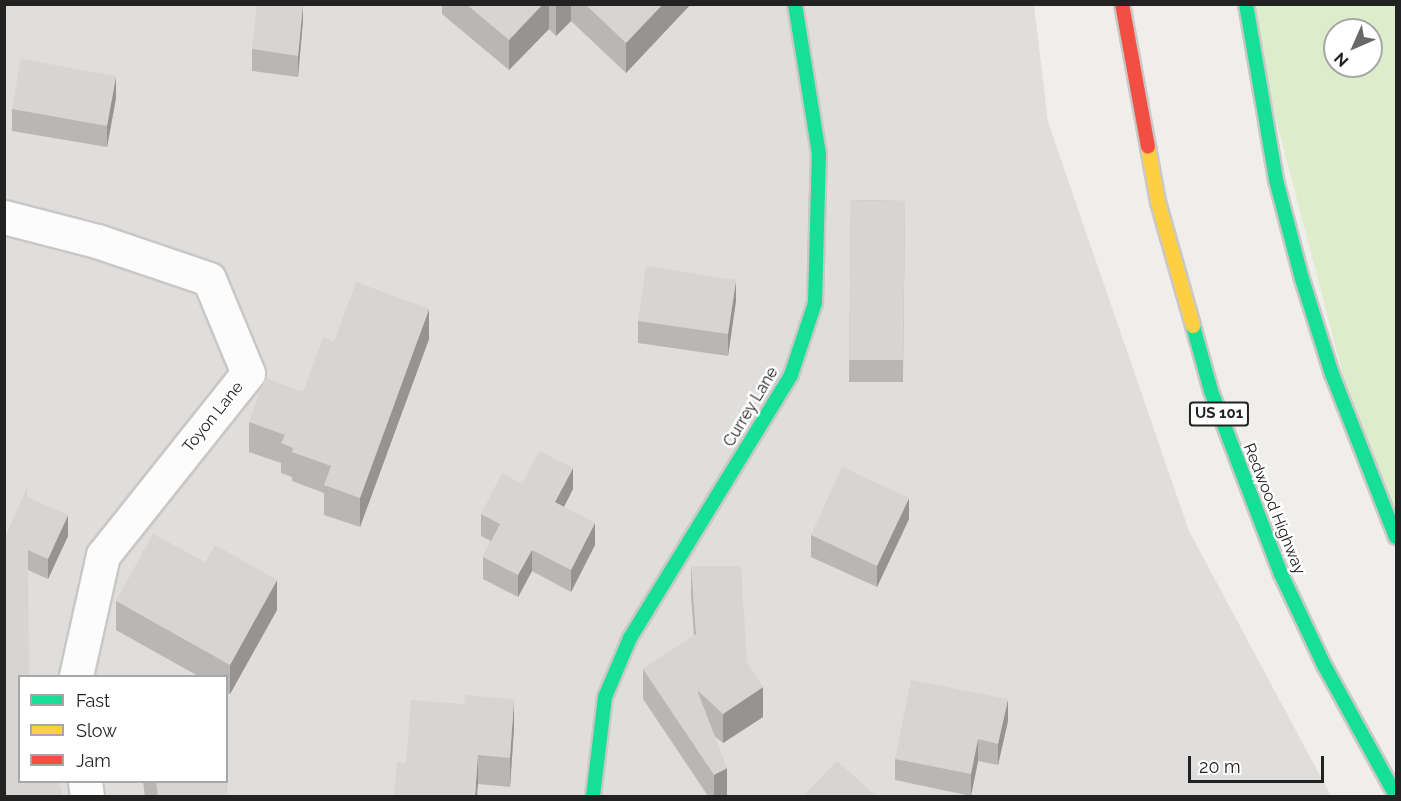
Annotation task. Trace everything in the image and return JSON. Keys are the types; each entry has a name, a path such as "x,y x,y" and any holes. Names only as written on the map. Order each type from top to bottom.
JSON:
{"main road":[{"name":"Currey Lane","path":"593,796 605,697 630,638 791,375 815,303 819,154 795,4"},
{"name":"Redwood Highway","path":"1122,4 1158,202 1211,391 1281,574 1324,664 1396,796"},
{"path":"1246,4 1273,168 1302,279 1332,374 1396,537"}],"street":[{"name":"Toyon Lane","path":"4,217 97,241 209,279 248,373 103,555 76,675"}],"shaded area":[{"path":"5,4 1034,5 1048,122 1189,531 1331,796 5,796"}],"green space":[{"path":"1246,5 1396,5 1396,537 1367,466"}],"building":[{"path":"257,4 303,4 298,56 252,49"},
{"path":"466,4 543,4 509,40"},
{"path":"585,4 663,4 626,43"},
{"path":"21,59 116,76 107,126 12,109"},
{"path":"851,200 905,201 903,360 849,360"},
{"path":"646,266 736,280 728,334 638,321"},
{"path":"356,282 429,309 360,498 324,485 331,466 292,452 293,448 281,443 285,435 249,422 265,378 303,392 323,337 334,342"},
{"path":"539,451 573,468 555,502 595,523 571,570 532,550 518,575 483,557 500,524 481,514 502,473 522,484"},
{"path":"842,467 909,498 877,566 811,535"},
{"path":"27,487 27,497 68,515 48,559 28,550 29,675 18,675 18,783 59,783 63,796 4,796 4,540"},
{"path":"153,534 205,562 215,545 277,580 230,665 116,601"},
{"path":"691,566 741,566 747,663 763,687 723,714 697,690 727,768 714,775 643,669 696,634"},
{"path":"911,680 1008,699 998,744 978,739 971,774 895,759"},
{"path":"465,695 514,699 510,758 478,755 475,796 394,796 397,762 406,763 411,700 464,704"},
{"path":"837,761 876,796 805,796"},
{"path":"156,783 226,783 227,796 158,796"}],"traffic: fast":[{"path":"593,796 605,697 630,638 791,375 815,303 819,154 795,4"},
{"path":"1246,4 1276,180 1302,279 1332,374 1396,537"},
{"path":"1193,326 1211,391 1281,574 1324,665 1396,796"}],"traffic: slow":[{"path":"1148,147 1158,202 1193,326"}],"traffic: jam":[{"path":"1122,4 1148,147"}]}
